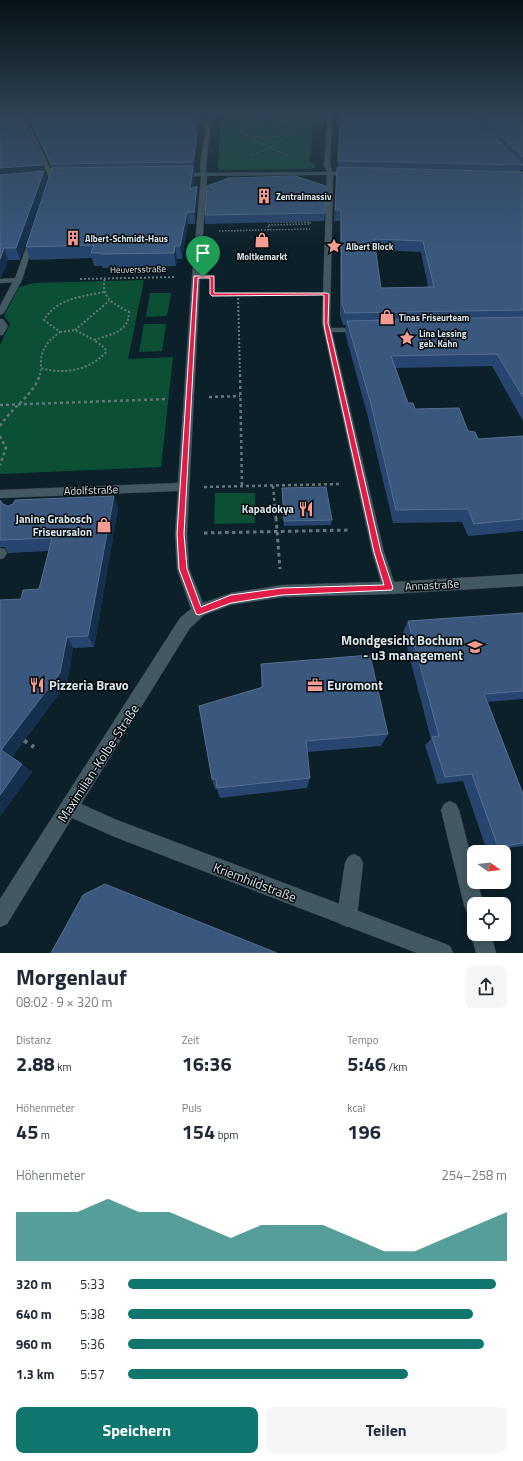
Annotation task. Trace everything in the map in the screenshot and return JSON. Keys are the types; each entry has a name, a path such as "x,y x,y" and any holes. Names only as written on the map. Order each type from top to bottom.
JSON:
{"street":[{"path":"43,157 52,178 48,192"},
{"path":"199,612 183,569 180,534 204,157"},
{"path":"327,157 327,164 330,173 326,294 327,330 378,552 389,588"},
{"path":"173,175 360,174"},
{"path":"0,313 18,280 34,232"},
{"path":"0,281 18,280"},
{"path":"0,321 4,326 0,333"},
{"path":"327,330 366,330"},
{"name":"Adolfstraße","path":"0,494 183,488"},
{"path":"17,506 22,493"},
{"name":"Annastraße","path":"199,612 231,599 282,591 389,588 523,580"},
{"name":"Maximilian-Kolbe-Straße","path":"0,917 185,623 199,612"},
{"name":"Kriemhildstraße","path":"69,808 115,828 443,953"},
{"path":"450,810 472,897"},
{"path":"347,917 354,863"},
{"path":"483,941 486,953"}],"path":[{"path":"268,222 310,222 310,224 268,225 269,230"},
{"path":"199,231 328,229"},
{"name":"Heuversstraße","path":"80,279 212,277 212,294 238,294"},
{"path":"105,278 103,285 104,292 108,296 108,301"},
{"path":"60,332 44,320 51,310 62,302 104,292"},
{"path":"242,487 238,294 326,294"},
{"path":"0,426 4,417 35,386 40,376 41,368 39,357 43,348 60,332 75,330 108,301"},
{"path":"94,340 123,329 129,321 129,312 108,301"},
{"path":"41,368 51,370 70,370 94,364 101,360 106,352 105,348 94,340 75,330"},
{"path":"0,405 240,396"},
{"path":"0,436 6,448 0,465"},
{"path":"183,488 362,483"},
{"path":"273,486 282,591"},
{"path":"180,534 373,528"},
{"path":"20,739 34,747"}],"green space":[{"path":"219,157 310,157 310,161 316,167 310,169 220,170 218,168"},
{"path":"144,280 128,359 173,357 161,467 0,474 0,345 10,324 4,316 19,287 34,283"},
{"path":"150,293 171,293 167,316 146,317"},
{"path":"144,324 166,324 162,351 139,352"},
{"path":"215,493 255,493 255,523 214,524"}],"building":[{"path":"0,157 40,157 43,165 0,168"},
{"path":"48,157 194,157 193,162 51,164"},
{"path":"338,157 515,157 523,165 338,161"},
{"path":"193,166 190,189 197,186 194,212 187,212 180,246 175,246 174,253 91,253 94,245 26,247 52,168"},
{"path":"337,167 523,172 523,310 345,313 342,303 341,210 335,210","holes":["374,239 423,241 434,287 381,288"]},
{"path":"44,171 16,248 4,248 0,259 0,175"},
{"path":"295,176 326,186 325,213 205,215 207,186 229,178"},
{"path":"523,317 523,397 497,354 391,356 408,403 413,403 415,409 459,408 468,431 475,432 478,439 523,436 523,519 474,524 468,509 396,510 371,404 347,321"},
{"name":"Kapadokya","path":"326,487 332,520 284,521 282,488"},
{"path":"114,496 88,636 67,637 60,673 1,750 22,764 0,795 0,600 21,599 23,590 39,589 52,538 0,540 0,500 3,504 8,506 13,504 15,500"},
{"path":"523,613 523,691 484,694 523,794 523,843 497,845 472,774 445,777 432,737 439,736 408,621"},
{"path":"370,655 388,734 306,741 310,778 217,788 216,779 212,779 199,706 263,687 261,664"},
{"path":"105,884 277,953 51,953 83,895"}],"place":[{"name":"Zentralmassiv","path":"264,196"},
{"name":"Albert-Schmidt-Haus","path":"73,238"},
{"name":"Moltkemarkt","path":"262,240"},
{"name":"Albert Block","path":"334,246"},
{"name":"Tinas Friseurteam","path":"387,317"},
{"name":"Lina Lessing geb. Kahn","path":"407,338"},
{"name":"Kapadokya","path":"306,509"},
{"name":"Janine Grabosch Friseursalon","path":"104,525"},
{"name":"Mondgesicht Bochum - u3 management","path":"475,647"},
{"name":"Pizzeria Bravo","path":"37,685"},
{"name":"Euromont","path":"315,685"}],"route":[{"path":"196,277 203,277 212,277 212,294 326,294 327,330 378,552 389,588 282,591 231,599 199,612 183,569 180,534 188,398 194,329 196,277"}]}
